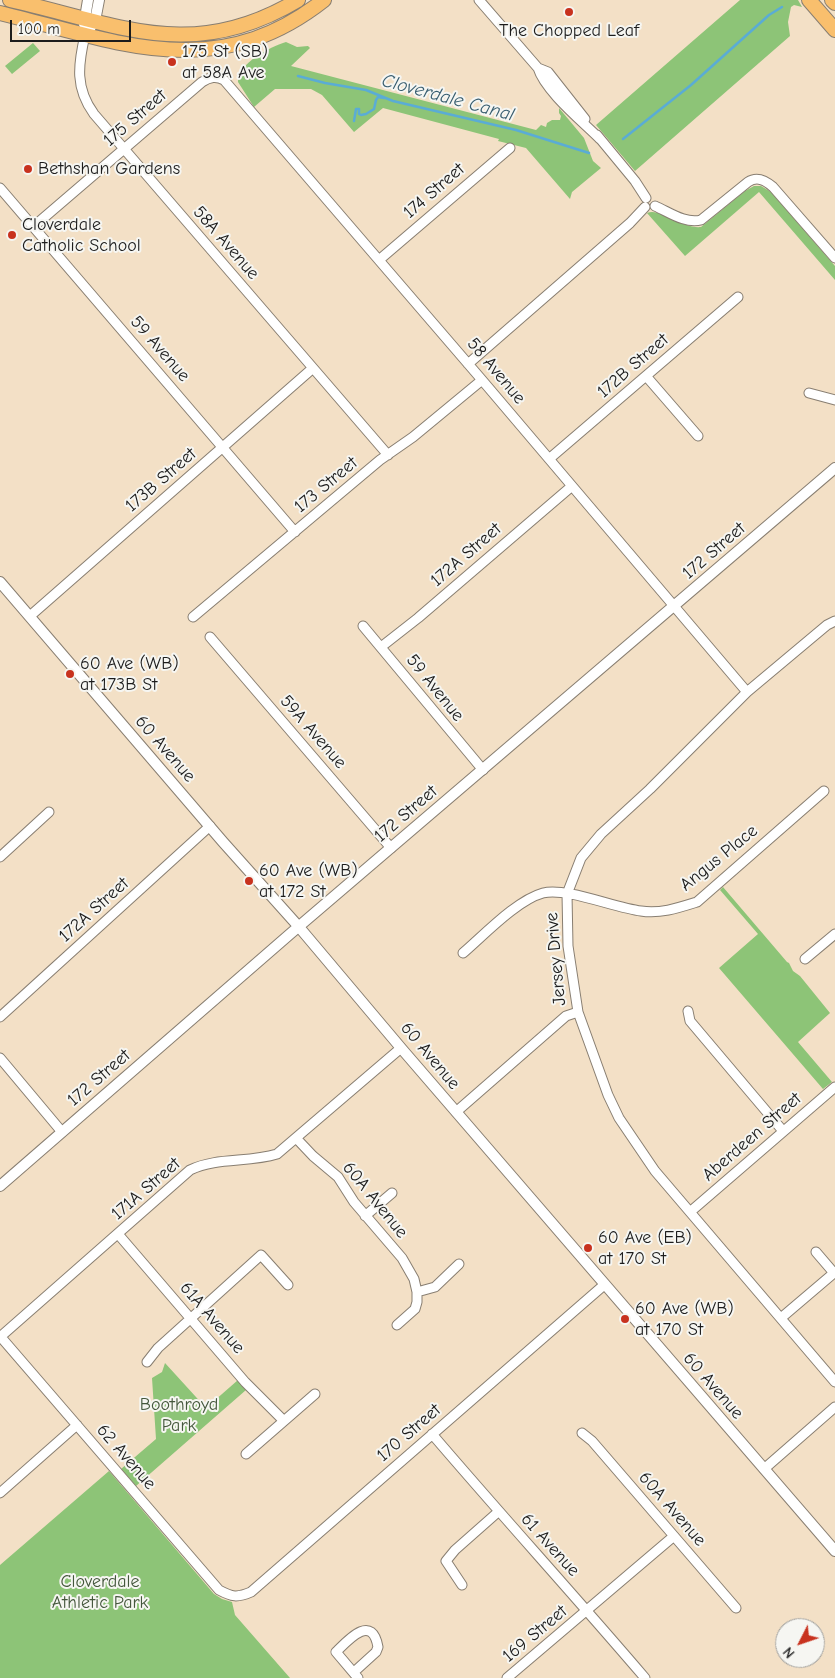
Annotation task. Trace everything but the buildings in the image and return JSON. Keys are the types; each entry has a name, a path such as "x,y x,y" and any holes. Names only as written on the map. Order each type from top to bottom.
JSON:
{"highway":[{"path":"10,0 90,20 159,34 202,35 256,22 298,0"},
{"path":"0,13 124,45 181,51 239,43 267,34 296,20 324,0"},
{"path":"809,0 835,30"},
{"path":"832,0 835,3"}],"street":[{"path":"88,0 90,20"},
{"path":"85,35 99,0"},
{"path":"479,0 538,68 548,72 635,181 650,209 655,206 685,220 696,221 710,214 752,179 762,179 773,187 835,258"},
{"name":"58A Avenue","path":"85,35 79,63 81,85 86,102 94,114 388,455"},
{"name":"175 Street","path":"33,226 202,82 215,77"},
{"name":"58 Avenue","path":"215,77 224,80 230,86 747,692"},
{"name":"174 Street","path":"379,260 510,148"},
{"name":"59 Avenue","path":"0,188 295,532"},
{"path":"468,364 630,223 645,202"},
{"name":"172B Street","path":"549,459 738,297"},
{"name":"173B Street","path":"30,616 313,368"},
{"path":"646,376 698,436"},
{"name":"173 Street","path":"193,617 388,455 413,437 482,380"},
{"path":"809,393 835,400"},
{"name":"172 Street","path":"0,1186 835,468"},
{"name":"172A Street","path":"380,647 418,618 572,486"},
{"name":"60 Avenue","path":"0,582 299,927 604,1285 835,1552"},
{"name":"Jersey Drive","path":"835,621 827,625 747,692 650,789 600,834 581,858 568,894 568,946 578,1012 608,1095 619,1118 655,1171 835,1382"},
{"name":"59 Avenue","path":"363,626 483,770"},
{"name":"59A Avenue","path":"210,637 391,848"},
{"name":"Angus Place","path":"463,953 522,903 544,893 568,894 641,912 671,911 697,902 824,791"},
{"path":"0,857 49,812"},
{"name":"172A Street","path":"0,1017 210,826"},
{"path":"805,959 835,934"},
{"path":"688,1011 690,1021 784,1130"},
{"path":"456,1112 566,1016 578,1012"},
{"name":"171A Street","path":"0,1337 190,1170 203,1164 263,1158 277,1154 401,1048"},
{"path":"0,1058 62,1132"},
{"name":"Aberdeen Street","path":"690,1212 835,1086"},
{"name":"60A Avenue","path":"296,1138 313,1156 338,1177 365,1216 402,1258 414,1278 417,1292"},
{"path":"365,1216 392,1193"},
{"name":"61A Avenue","path":"118,1234 245,1382 284,1421"},
{"path":"781,1318 834,1274 816,1252"},
{"path":"147,1362 158,1348 261,1255 288,1285"},
{"path":"397,1325 415,1309 417,1292 435,1286 459,1264"},
{"name":"170 Street","path":"230,1596 240,1596 251,1592 604,1285"},
{"name":"62 Avenue","path":"0,1337 219,1590 230,1596"},
{"path":"246,1454 315,1394"},
{"path":"764,1469 835,1407"},
{"path":"0,1493 77,1425"},
{"name":"60A Avenue","path":"582,1433 592,1441 736,1608"},
{"name":"61 Avenue","path":"432,1434 498,1512 587,1610 645,1678"},
{"path":"462,1585 446,1561 455,1550 498,1512"},
{"name":"169 Street","path":"508,1678 674,1536"},
{"path":"362,1630 368,1631 374,1635 378,1647 376,1652 356,1675 336,1652 357,1633 362,1630"}],"green space":[{"path":"740,0 798,0 802,7 794,5 791,7 788,22 790,36 635,171 596,125"},
{"path":"286,42 297,47 308,46 310,48 291,66 536,130 541,125 546,127 547,123 552,120 560,120 559,108 584,138 593,161 601,168 572,192 570,199 526,148 498,141 499,139 383,108 354,132 322,95 311,89 275,89 254,107 238,82 239,75 249,62 256,57 272,47"},
{"path":"33,43 40,51 12,74 5,66"},
{"path":"754,186 761,186 771,192 835,266 835,280 759,192 685,256 647,213 658,213 686,225 701,227 745,191"},
{"path":"723,887 830,1013 798,1042 832,1082 823,1089 719,968 758,934 720,890"},
{"name":"Boothroyd Park","path":"165,1363 206,1408 238,1380 246,1390 136,1486 121,1469 156,1439 152,1378 162,1372"},
{"name":"Cloverdale Athletic Park","path":"109,1471 214,1594 232,1602 235,1615 290,1678 0,1678 0,1565"}],"waterway":[{"name":"Cloverdale Canal","path":"623,139 691,85 769,15 782,7"},
{"name":"Cloverdale Canal","path":"298,76 366,90 393,101 516,130 589,153"},
{"path":"354,121 356,109 359,109 359,114 366,114 374,109 378,97 384,98"}],"place":[{"name":"The Chopped Leaf","path":"569,12"},
{"name":"175 St (SB) at 58A Ave","path":"172,62"},
{"name":"Bethshan Gardens","path":"28,169"},
{"name":"Cloverdale Catholic School","path":"12,235"},
{"name":"60 Ave (WB) at 173B St","path":"70,674"},
{"name":"60 Ave (WB) at 172 St","path":"249,881"},
{"name":"60 Ave (EB) at 170 St","path":"588,1248"},
{"name":"60 Ave (WB) at 170 St","path":"625,1319"}]}
